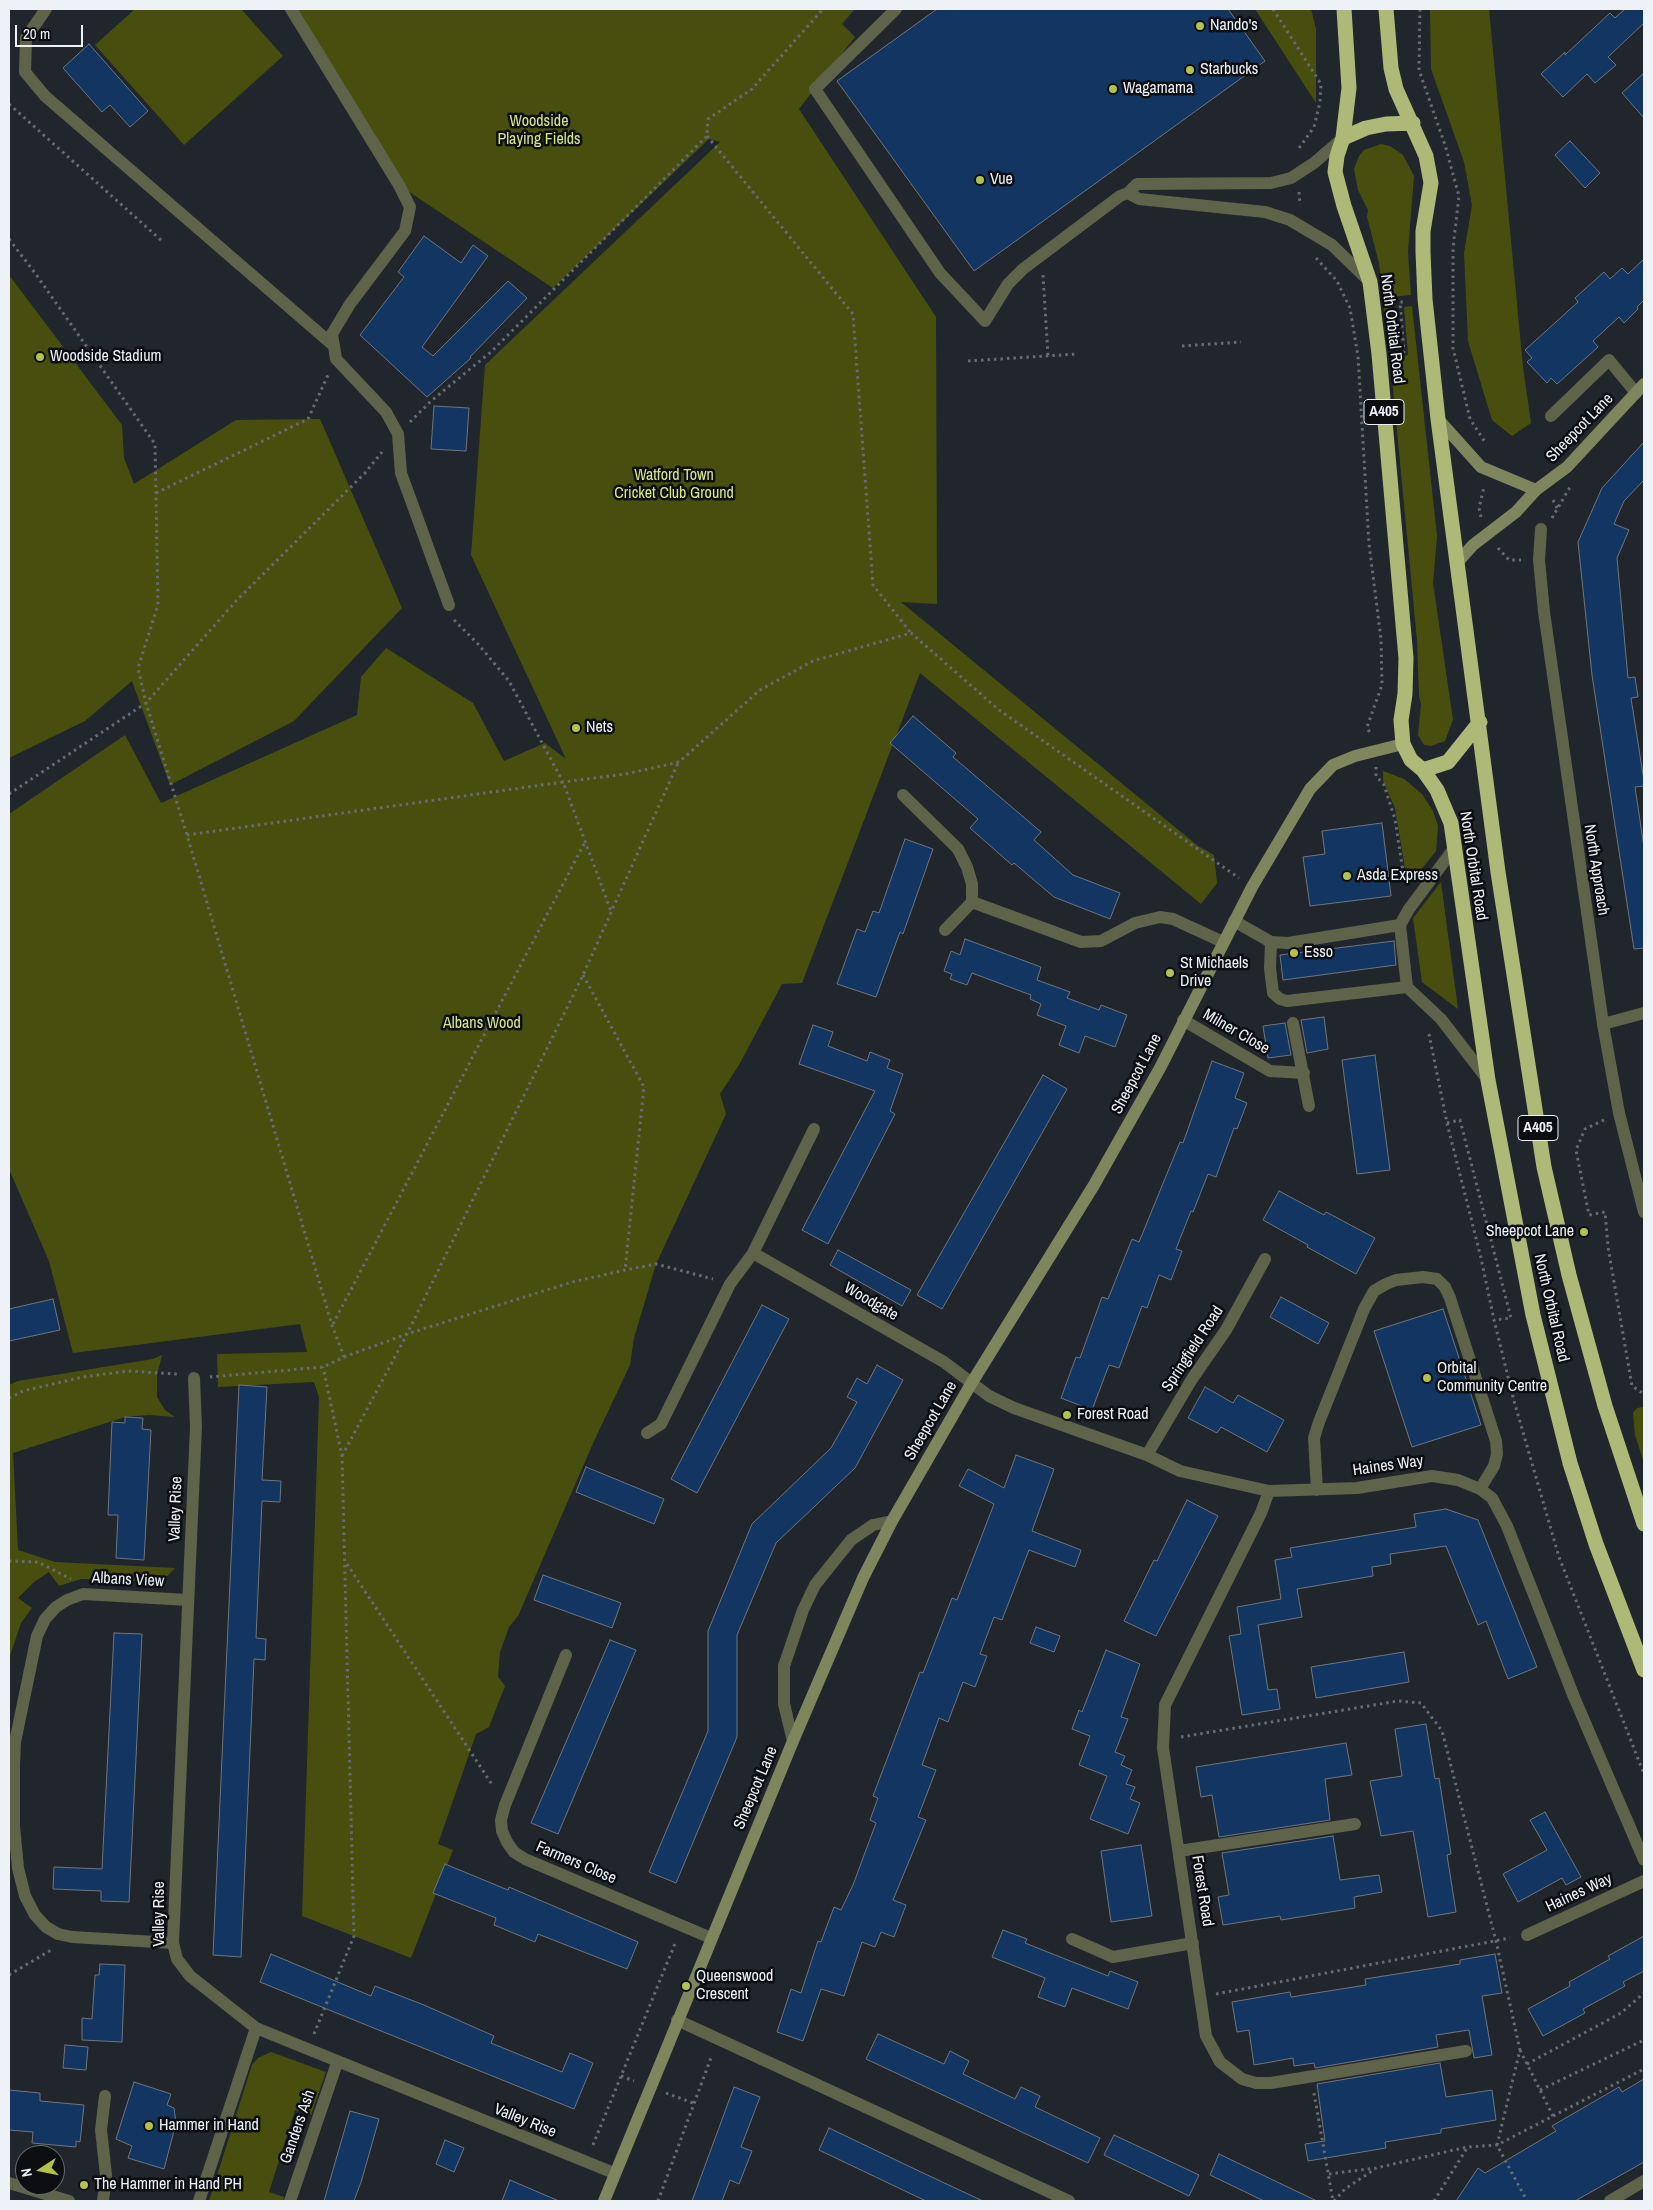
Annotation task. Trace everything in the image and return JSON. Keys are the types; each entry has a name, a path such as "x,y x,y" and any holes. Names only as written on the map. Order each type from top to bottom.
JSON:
{"highway":[{"name":"North Orbital Road","path":"1344,9 1349,88 1343,138 1337,156 1335,172 1344,206 1370,282 1379,354 1406,658 1405,694 1401,720 1403,744 1411,760 1423,770 1445,806 1451,823 1488,1080 1533,1315 1570,1463 1596,1544 1644,1670"},
{"name":"North Orbital Road","path":"1386,9 1391,68 1402,106 1413,123 1426,156 1431,183 1423,231 1425,299 1438,419 1500,882 1544,1167 1569,1275 1602,1396 1644,1524"},
{"path":"1343,138 1366,128 1386,124 1413,123"},
{"path":"1423,770 1448,762 1480,722"}],"street":[{"path":"46,9 26,38 25,72 45,96 335,353 386,412 398,434 402,472 449,605"},
{"path":"290,9 399,185 410,207 405,231 350,304 332,334 335,353"},
{"path":"896,9 815,89 940,273 985,321 1008,284 1035,260 1120,196 1128,193 1137,184 1271,184 1294,176 1314,163 1343,138"},
{"path":"1128,193 1139,199 1265,212 1293,222 1332,246 1370,282"},
{"path":"1551,416 1609,360 1640,388"},
{"name":"Sheepcot Lane","path":"1456,564 1473,545 1516,512 1536,490 1568,467 1640,388"},
{"path":"1438,419 1481,467 1536,490"},
{"name":"North Approach","path":"1541,530 1540,560 1544,612 1603,1024 1619,1113 1644,1212"},
{"name":"Sheepcot Lane","path":"604,2201 793,1741 863,1578 892,1521 970,1384 1094,1185 1160,1068 1252,887 1310,789 1333,765 1403,744"},
{"path":"902,795 958,849 967,867 972,884 972,902 945,930"},
{"path":"1455,847 1409,909 1400,925 1407,987 1441,1019 1488,1080"},
{"path":"972,902 1081,942 1101,941 1135,922 1160,917 1173,919 1223,942"},
{"path":"1234,921 1271,942 1288,943 1400,925"},
{"path":"1271,942 1270,968 1273,993 1280,1000 1287,1001 1407,987"},
{"path":"1603,1024 1644,1013"},
{"name":"Milner Close","path":"1183,1020 1270,1071 1304,1073"},
{"path":"1293,1023 1309,1106"},
{"path":"648,1434 661,1424 730,1284 753,1253 814,1129"},
{"name":"Woodgate","path":"753,1253 944,1362 970,1384"},
{"name":"Springfield Road","path":"1147,1455 1192,1379 1226,1330 1265,1259"},
{"path":"1317,1490 1314,1438 1318,1422 1364,1309 1374,1292 1386,1284 1396,1280 1423,1277 1437,1279 1445,1287 1450,1298 1496,1441 1497,1454 1494,1466 1480,1489"},
{"name":"Valley Rise","path":"194,1378 196,1427 174,1943 176,1958 181,1967 256,2028 337,2063 614,2173"},
{"name":"Haines Way","path":"970,1384 1014,1408 1147,1455 1180,1471 1269,1491 1357,1488 1432,1476 1458,1480 1480,1489 1492,1498 1507,1526 1574,1698 1644,1860"},
{"name":"Forest Road","path":"1269,1491 1261,1513 1165,1705 1163,1748 1206,2036 1220,2062 1231,2072 1242,2079 1271,2083 1466,2050"},
{"path":"793,1741 784,1704 784,1666 803,1610 815,1585 851,1540 873,1525 892,1521"},
{"name":"Albans View","path":"174,1943 72,1937 58,1934 46,1927 35,1915 25,1896 18,1868 14,1826 14,1764 15,1742 37,1636 45,1619 56,1607 67,1600 83,1594 188,1600"},
{"name":"Farmers Close","path":"566,1655 505,1805 501,1820 502,1831 514,1852 525,1859 711,1938"},
{"path":"1179,1851 1355,1824"},
{"name":"Haines Way","path":"1527,1935 1644,1881"},
{"path":"1072,1939 1113,1957 1193,1943"},
{"path":"677,2020 1069,2201"},
{"path":"199,2201 256,2028"},
{"name":"Ganders Ash","path":"290,2201 337,2063"},
{"path":"103,2201 106,2175 101,2130 105,2096"},
{"path":"1610,2201 1644,2181"},
{"path":"9,2182 69,2201"}],"path":[{"path":"9,794 146,703 236,601 365,473 398,434 431,401 492,351 707,136 708,119 752,89 823,9"},
{"path":"1273,9 1321,84 1320,102 1314,127 1304,145 1288,160 1299,191 1300,208 1293,222"},
{"path":"1420,9 1419,70 1445,145 1459,196 1453,248 1453,348 1470,419 1490,448"},
{"path":"9,104 162,242"},
{"path":"707,136 853,314 873,585 911,633 1000,710 1252,887"},
{"path":"9,239 155,444 158,606 138,668 146,703 332,1325 344,1357"},
{"path":"1313,255 1337,281 1350,308 1358,356 1369,544 1381,639 1382,685 1367,727 1378,750 1376,776 1384,784 1395,819 1409,909"},
{"path":"1035,260 1042,273 1048,356"},
{"path":"1358,356 1404,352 1400,302 1425,299"},
{"path":"1182,346 1241,342"},
{"path":"156,493 308,420 335,353"},
{"path":"968,362 1077,354"},
{"path":"449,605 454,623 478,644 509,681 531,726 563,782 611,911"},
{"path":"342,1456 407,1334 583,975 678,762 760,690 813,661 911,633"},
{"path":"187,835 626,774 678,762"},
{"path":"332,1325 585,842"},
{"path":"583,975 644,1087 625,1270"},
{"path":"1424,1003 1447,1123 1514,1401 1559,1557 1644,1774"},
{"path":"1619,1113 1585,1129 1576,1150 1589,1215 1605,1212 1608,1247 1632,1386 1644,1394"},
{"path":"1447,1123 1460,1120 1510,1318 1494,1320"},
{"path":"9,1398 23,1391 83,1377 128,1371 164,1372 194,1378 323,1366 407,1334 572,1282 656,1264 730,1284"},
{"path":"308,2051 354,1936 342,1456 323,1366"},
{"path":"9,1561 38,1562 55,1568 79,1584 83,1594"},
{"path":"346,1564 505,1805"},
{"path":"1164,1740 1398,1701 1421,1704 1442,1731 1496,1941 1520,2050 1553,2116"},
{"path":"586,2162 682,1926"},
{"path":"9,1975 72,1937"},
{"path":"1201,1997 1496,1941"},
{"path":"1527,2064 1621,2013 1644,1993"},
{"path":"658,2201 718,2038"},
{"path":"1540,2090 1644,2040"},
{"path":"1520,2050 1497,2145 1527,2201"},
{"path":"1329,2174 1376,2168 1467,2148 1497,2145 1644,2069"},
{"path":"1311,2076 1334,2201"},
{"path":"1434,2201 1467,2148"},
{"path":"1334,2201 1345,2189 1376,2168"}],"green space":[{"path":"135,9 241,9 283,56 184,145 95,45"},
{"path":"291,9 855,9 842,24 855,37 799,109 936,317 937,604 901,602 1198,846 1214,855 1217,883 1201,904 920,673 802,983 782,984 739,1065 720,1094 726,1114 656,1264 634,1338 630,1365 594,1441 518,1616 509,1627 500,1652 498,1677 505,1686 489,1727 476,1734 438,1844 453,1850 411,1958 302,1916 319,1397 314,1382 218,1387 217,1354 307,1352 300,1324 73,1353 49,1261 9,1169 9,814 125,735 161,803 357,715 361,677 386,648 473,703 504,761 545,743 566,759 471,555 485,365 720,142 709,139 553,288 399,185"},
{"path":"1255,9 1311,9 1316,29 1316,103"},
{"path":"1430,9 1489,9 1523,367 1531,423 1512,436 1492,420 1468,341 1464,253 1472,205 1464,162 1431,69"},
{"path":"1381,144 1390,146 1403,155 1414,176 1408,252 1411,295 1391,297 1396,346 1388,347 1379,263 1367,217 1368,210 1358,190 1354,169 1359,156 1364,150"},
{"path":"9,275 122,425 124,458 134,484 236,420 320,419 402,608 294,721 170,785 132,681 85,721 9,758"},
{"path":"1412,306 1437,536 1433,583 1453,720 1445,741 1431,746 1424,745 1418,735 1421,704 1417,640 1390,358 1408,355 1404,307"},
{"path":"1383,771 1404,779 1422,794 1433,811 1438,826 1436,851 1408,886 1395,808 1383,781"},
{"path":"1441,882 1458,1009 1422,982 1413,918"},
{"path":"162,1355 157,1375 157,1397 165,1410 175,1417 149,1415 125,1417 13,1453 18,1550 55,1562 175,1568 161,1582 81,1579 59,1586 49,1572 34,1582 18,1598 32,1608 21,1623 9,1659 9,1385 18,1381 153,1359"},
{"path":"1644,1407 1644,1463 1635,1435 1633,1413 1637,1408"},
{"path":"271,2052 326,2072 311,2115 295,2110 269,2192 284,2197 283,2201 209,2201 252,2065 258,2058"}],"building":[{"path":"937,9 1228,9 1265,61 974,271 837,81"},
{"path":"1625,9 1644,9 1644,23 1608,57 1616,65 1595,83 1587,74 1563,97 1541,74 1565,52 1565,55 1610,13 1615,18"},
{"path":"89,44 148,111 130,127 110,105 102,112 63,68"},
{"path":"1644,73 1644,118 1622,93"},
{"path":"1570,141 1600,173 1585,188 1555,155"},
{"path":"424,236 461,263 473,245 488,256 422,347 433,356 508,281 527,298 471,358 427,397 360,335 404,277 398,272"},
{"path":"1644,259 1644,300 1637,307 1638,309 1624,323 1619,317 1593,341 1598,347 1557,384 1551,378 1547,383 1527,362 1532,358 1525,350 1578,302 1575,298 1604,272 1610,279 1622,268 1628,274"},
{"path":"434,406 469,408 466,451 431,449"},
{"path":"1644,442 1644,480 1624,501 1614,524 1629,530 1617,558 1628,678 1635,677 1638,697 1631,698 1644,781 1644,786 1635,787 1644,847 1644,948 1634,949 1592,675 1578,542 1602,488"},
{"path":"913,716 956,753 953,757 1041,832 1034,840 1073,875 1120,893 1110,919 1054,897 1014,863 1012,865 970,828 978,819 890,743"},
{"name":"Asda Express","path":"1382,823 1391,896 1310,906 1303,857 1325,854 1322,831"},
{"path":"905,839 933,849 903,934 900,932 876,997 837,984 857,929 865,932 873,911 879,913"},
{"path":"965,939 1041,967 1037,980 1070,992 1067,998 1099,1010 1101,1005 1127,1015 1115,1047 1085,1036 1079,1053 1059,1045 1066,1026 1037,1015 1041,1004 1030,999 1031,995 972,973 967,985 950,979 952,974 944,971 951,951 960,955"},
{"path":"1394,941 1396,965 1283,980 1280,955"},
{"path":"1324,1017 1328,1049 1307,1053 1301,1020"},
{"path":"1285,1023 1291,1055 1268,1058 1263,1026"},
{"path":"813,1025 833,1032 828,1046 867,1061 870,1052 890,1060 887,1068 903,1074 890,1111 895,1114 828,1244 802,1230 875,1091 799,1064"},
{"path":"1375,1055 1390,1170 1357,1174 1342,1060"},
{"path":"1212,1061 1244,1073 1235,1098 1247,1103 1237,1129 1234,1128 1216,1177 1208,1174 1193,1212 1191,1211 1176,1249 1182,1251 1171,1280 1159,1275 1147,1308 1142,1306 1119,1368 1109,1365 1092,1410 1061,1398 1076,1357 1080,1358 1102,1297 1108,1299 1132,1239 1139,1242 1180,1142 1183,1143"},
{"path":"1043,1075 1067,1089 942,1309 917,1295"},
{"path":"1279,1191 1324,1215 1326,1212 1375,1238 1356,1274 1263,1220"},
{"path":"838,1250 911,1290 902,1306 830,1265"},
{"path":"1281,1297 1329,1323 1318,1344 1270,1317"},
{"path":"53,1299 60,1330 9,1341 9,1309"},
{"path":"762,1305 789,1319 697,1493 671,1479"},
{"name":"Orbital Community Centre","path":"1443,1309 1481,1425 1412,1447 1374,1331"},
{"path":"877,1365 903,1380 855,1468 776,1543 737,1635 737,1737 676,1883 649,1872 708,1731 708,1631 752,1524 831,1448 857,1402 847,1397 857,1378 867,1384"},
{"path":"239,1385 267,1387 262,1480 281,1481 280,1502 262,1501 256,1638 266,1639 265,1660 254,1659 241,1957 213,1955"},
{"path":"1205,1387 1233,1403 1238,1395 1284,1420 1267,1452 1221,1427 1217,1433 1188,1418"},
{"path":"125,1417 143,1418 142,1429 151,1430 144,1560 116,1558 118,1515 108,1515 112,1422 125,1423"},
{"path":"1016,1455 1054,1469 1032,1531 1081,1550 1075,1567 1029,1550 1002,1620 994,1617 980,1654 987,1656 975,1687 963,1682 948,1722 939,1718 922,1765 936,1770 918,1817 926,1820 893,1900 906,1905 894,1937 881,1932 875,1947 862,1942 844,1996 821,1989 803,2041 777,2032 791,1989 801,1993 818,1941 821,1942 834,1907 841,1910 853,1885 876,1823 870,1820 878,1798 873,1796 920,1672 923,1673 952,1598 957,1600 994,1504 959,1486 968,1469 1004,1488"},
{"path":"586,1467 664,1499 654,1524 576,1492"},
{"path":"1187,1500 1218,1516 1156,1636 1124,1621 1154,1560 1157,1561"},
{"path":"1446,1509 1478,1520 1537,1667 1508,1679 1486,1621 1478,1625 1446,1546 1390,1554 1391,1564 1372,1567 1373,1576 1297,1589 1302,1617 1258,1625 1268,1690 1277,1689 1280,1709 1242,1715 1229,1636 1241,1634 1237,1607 1281,1599 1275,1560 1292,1557 1290,1548 1416,1527 1414,1514"},
{"path":"543,1575 621,1603 612,1628 534,1600"},
{"path":"1036,1627 1060,1636 1054,1652 1030,1643"},
{"path":"114,1633 142,1634 129,1902 101,1901 101,1891 53,1889 54,1867 102,1869"},
{"path":"610,1640 636,1650 558,1834 531,1823"},
{"path":"1106,1650 1140,1664 1121,1717 1128,1719 1115,1752 1125,1756 1121,1765 1132,1770 1126,1784 1135,1787 1130,1799 1140,1803 1128,1834 1090,1819 1107,1776 1079,1765 1090,1736 1072,1729 1079,1710 1082,1712"},
{"path":"1404,1652 1409,1682 1316,1698 1311,1667"},
{"path":"1426,1724 1435,1779 1439,1778 1451,1854 1447,1855 1456,1912 1428,1917 1413,1831 1381,1836 1370,1781 1402,1776 1395,1729"},
{"path":"1346,1743 1352,1775 1325,1779 1330,1820 1219,1837 1212,1795 1201,1797 1196,1767"},
{"path":"1545,1812 1581,1877 1566,1885 1562,1878 1518,1902 1503,1874 1547,1850 1530,1820"},
{"path":"1333,1836 1340,1880 1379,1875 1382,1892 1354,1897 1355,1908 1281,1920 1280,1916 1223,1925 1218,1897 1229,1895 1222,1853"},
{"path":"1141,1845 1152,1916 1111,1922 1101,1851"},
{"path":"445,1864 508,1890 509,1887 638,1942 627,1969 538,1934 535,1942 494,1925 496,1918 433,1893"},
{"path":"1003,1930 1027,1939 1025,1943 1108,1976 1110,1971 1138,1982 1128,2009 1072,1988 1065,2007 1038,1997 1045,1978 992,1957"},
{"path":"1644,1936 1644,1971 1623,1982 1625,1986 1583,2009 1585,2013 1543,2036 1528,2009 1570,1986 1569,1982 1610,1959 1608,1956"},
{"path":"271,1954 371,1996 375,1986 424,2005 494,2036 491,2043 562,2072 570,2053 593,2063 574,2109 260,1982"},
{"path":"1495,1954 1502,1993 1482,1996 1492,2055 1474,2058 1469,2030 1436,2035 1438,2047 1315,2068 1314,2063 1294,2066 1293,2058 1254,2065 1249,2030 1237,2032 1232,2002 1290,1992 1291,1997 1366,1985 1365,1979 1460,1964 1460,1960"},
{"path":"100,1964 125,1965 122,2042 82,2040 82,2018 92,2019 95,1975 99,1975"},
{"path":"878,2034 944,2064 950,2051 969,2061 963,2074 1015,2099 1021,2087 1040,2096 1035,2107 1100,2138 1088,2163 866,2059"},
{"path":"65,2045 88,2047 86,2070 63,2068"},
{"path":"1440,2063 1446,2097 1492,2090 1496,2120 1441,2129 1441,2133 1385,2142 1386,2148 1308,2161 1305,2144 1325,2141 1317,2084"},
{"path":"1644,2079 1644,2162 1575,2201 1456,2201 1478,2168 1485,2173 1556,2131 1552,2126 1619,2087 1622,2092"},
{"path":"134,2082 171,2094 167,2105 174,2108 176,2123 164,2169 128,2158 132,2146 116,2139"},
{"path":"734,2087 760,2097 741,2147 752,2151 739,2184 730,2180 722,2201 692,2201"},
{"path":"9,2090 40,2093 40,2101 84,2105 80,2142 76,2141 76,2147 32,2143 33,2132 9,2130"},
{"path":"350,2111 379,2119 362,2179 354,2201 324,2201"},
{"path":"829,2128 983,2201 926,2201 819,2150"},
{"path":"1114,2135 1199,2175 1189,2196 1104,2155"},
{"path":"445,2140 464,2148 454,2172 436,2164"},
{"path":"1219,2154 1317,2201 1264,2201 1210,2175"},
{"path":"510,2180 559,2201 502,2201"}],"place":[{"name":"Nando's","path":"1200,26"},
{"name":"Starbucks","path":"1190,70"},
{"name":"Wagamama","path":"1113,89"},
{"name":"Vue","path":"980,180"},
{"name":"Woodside Stadium","path":"40,357"},
{"name":"Nets","path":"576,728"},
{"name":"Asda Express","path":"1347,876"},
{"name":"Esso","path":"1294,953"},
{"name":"St Michaels Drive","path":"1170,973"},
{"name":"Sheepcot Lane","path":"1584,1232"},
{"name":"Orbital Community Centre","path":"1427,1378"},
{"name":"Forest Road","path":"1067,1415"},
{"name":"Queenswood Crescent","path":"686,1986"},
{"name":"Hammer in Hand","path":"149,2126"},
{"name":"The Hammer in Hand PH","path":"84,2185"}],"park label":[{"name":"Woodside Playing Fields","path":"539,131"},
{"name":"Watford Town Cricket Club Ground","path":"674,485"},
{"name":"Albans Wood","path":"482,1024"}]}
